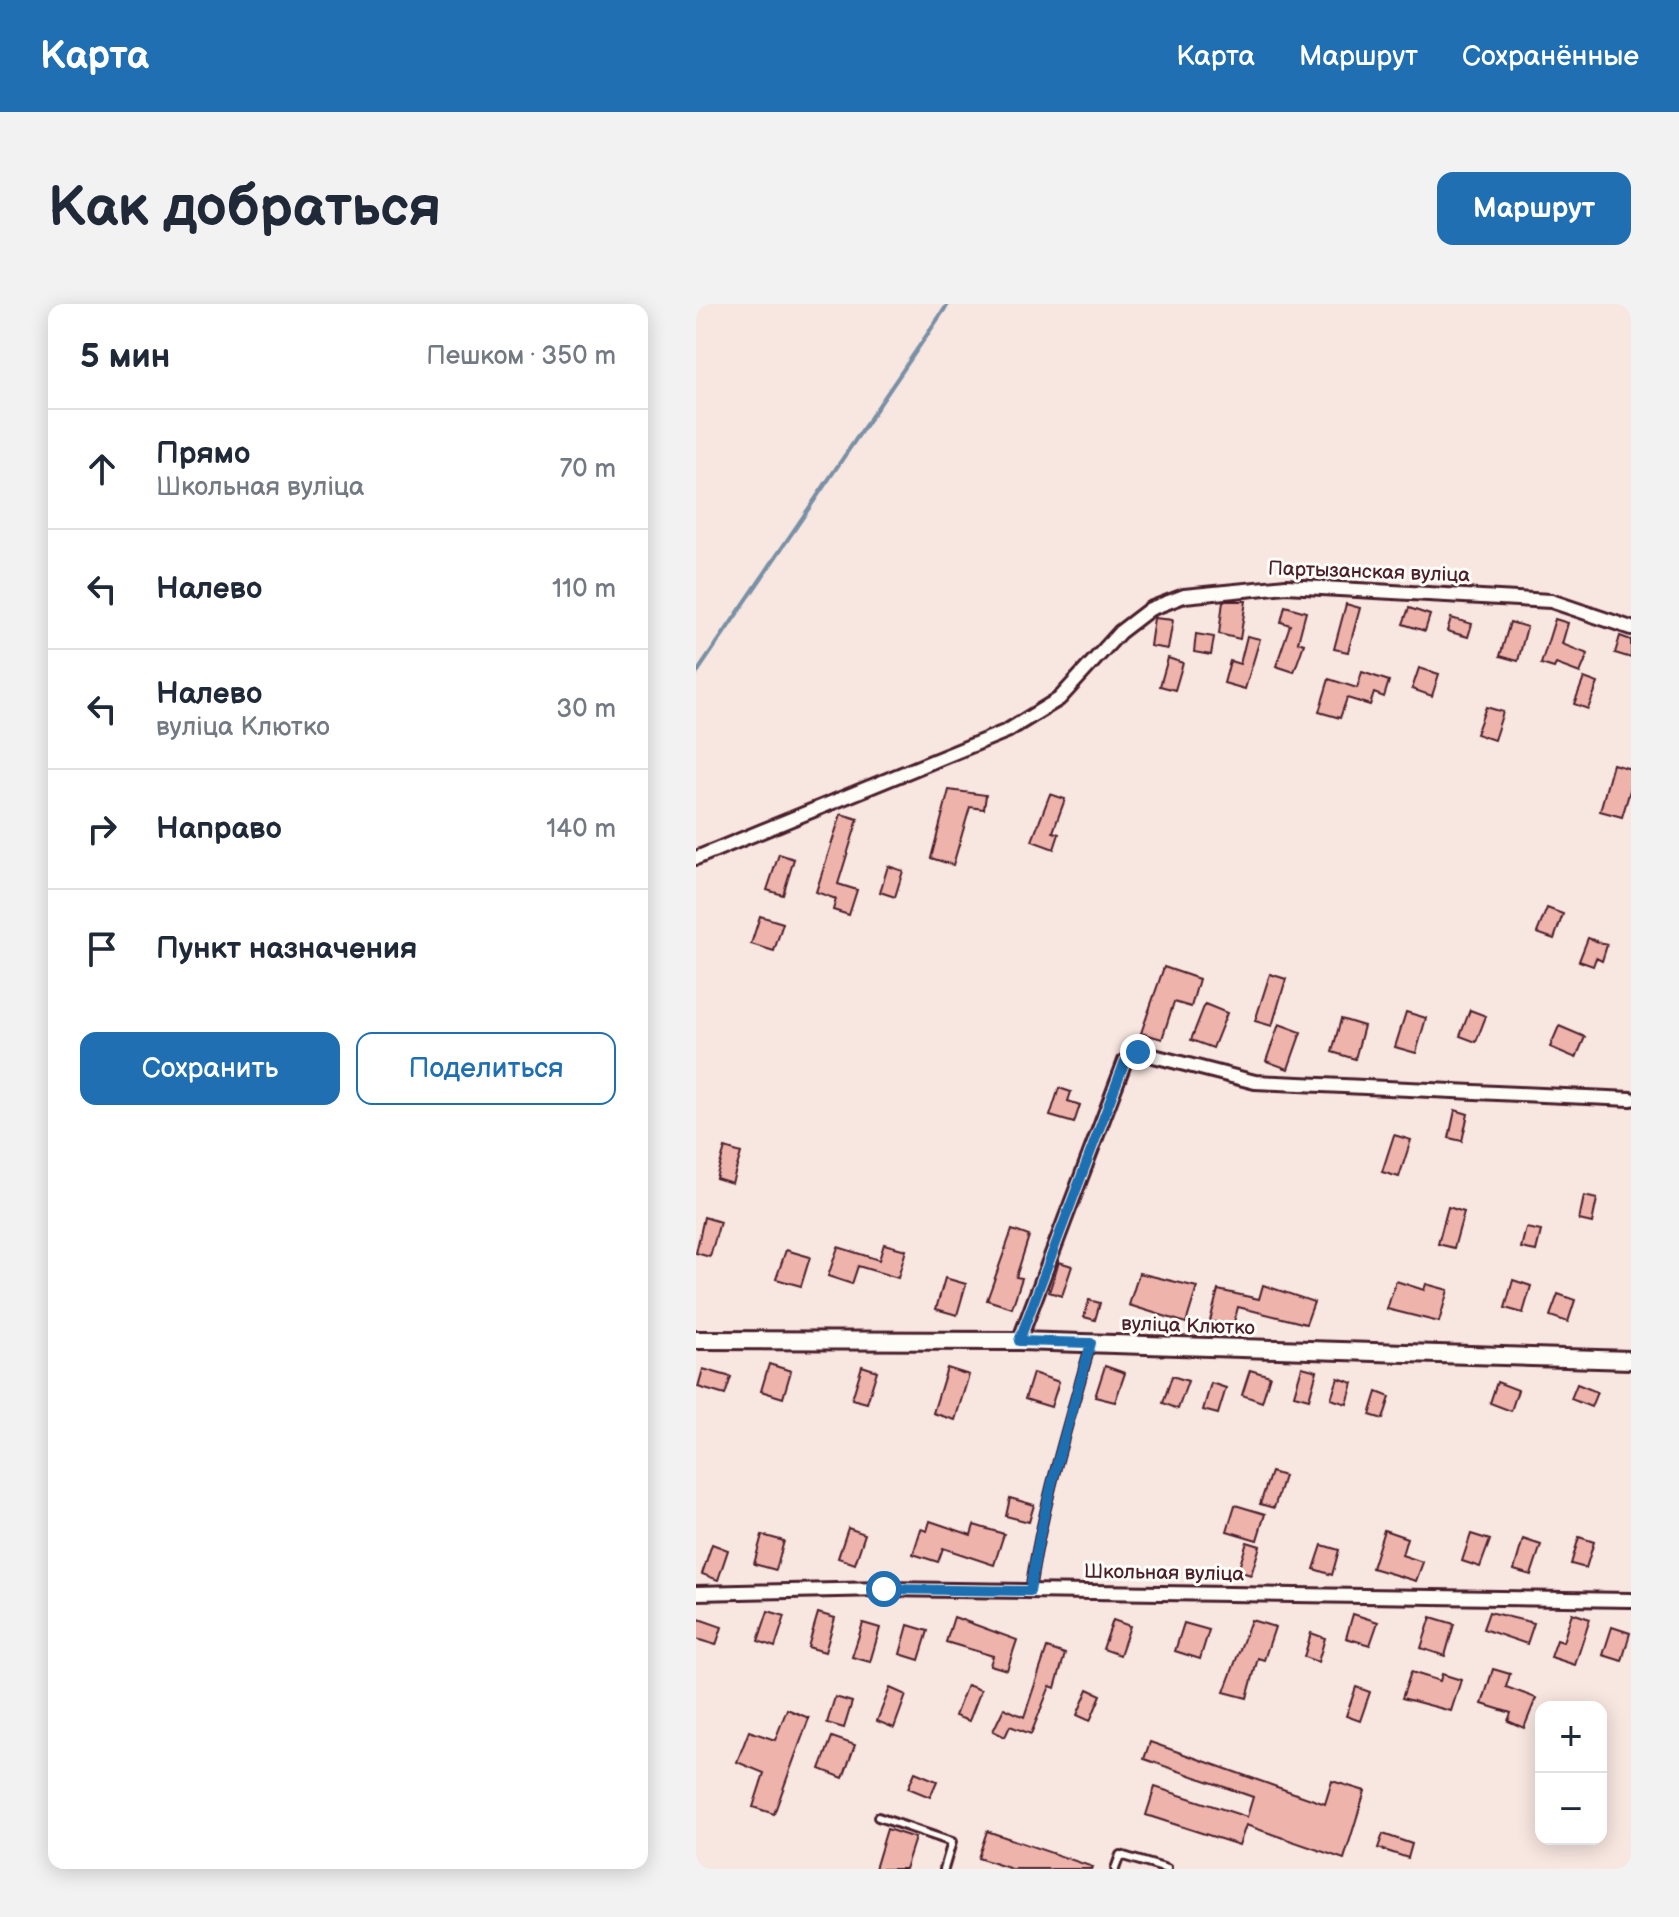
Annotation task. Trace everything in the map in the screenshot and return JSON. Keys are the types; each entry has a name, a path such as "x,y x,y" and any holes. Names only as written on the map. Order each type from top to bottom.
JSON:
{"street":[{"name":"Партызанская вуліца","path":"696,858 1007,731 1059,699 1120,632 1150,609 1184,596 1286,586 1551,601 1631,628"},
{"path":"1019,1341 1125,1061 1138,1052 1255,1082 1631,1099"},
{"name":"вуліца Клютко","path":"696,1340 1019,1341 1631,1360"},
{"name":"Школьная вуліца","path":"696,1593 884,1589 1631,1600"}],"lane":[{"path":"1030,1591 1040,1521 1057,1475 1091,1343"},
{"path":"878,1817 952,1842 944,1869"},
{"path":"1115,1869 1120,1855 1167,1869"}],"building":[{"path":"1223,601 1246,601 1240,639 1219,634"},
{"path":"1346,604 1360,608 1348,652 1334,649"},
{"path":"1285,606 1306,612 1298,642 1304,644 1294,672 1276,666 1290,625 1281,622"},
{"path":"1409,608 1430,615 1425,631 1403,624"},
{"path":"1154,618 1173,620 1168,649 1150,646"},
{"path":"1451,618 1472,624 1468,637 1447,631"},
{"path":"1555,619 1568,623 1562,644 1588,654 1580,673 1556,664 1554,668 1541,664"},
{"path":"1510,622 1527,627 1518,661 1500,656"},
{"path":"1196,634 1214,637 1211,655 1194,652"},
{"path":"1247,636 1260,639 1245,689 1224,683 1230,661 1240,664"},
{"path":"1620,636 1631,640 1631,658 1615,653"},
{"path":"1168,658 1183,663 1175,690 1160,686"},
{"path":"1419,668 1439,674 1432,696 1412,689"},
{"path":"1362,672 1389,681 1384,697 1374,693 1370,705 1347,698 1340,718 1319,712 1329,679 1357,688"},
{"path":"1584,678 1598,683 1588,709 1574,704"},
{"path":"1486,707 1503,712 1494,740 1476,734"},
{"path":"1613,764 1631,769 1631,787 1622,817 1600,811"},
{"path":"949,790 986,795 984,809 970,807 953,865 931,858"},
{"path":"1050,794 1065,799 1053,832 1059,834 1054,849 1032,841"},
{"path":"841,814 858,819 838,884 857,890 849,915 833,910 836,899 816,892"},
{"path":"779,854 794,859 783,895 767,890"},
{"path":"888,866 903,871 895,897 880,892"},
{"path":"1547,908 1563,914 1554,939 1537,933"},
{"path":"760,916 783,923 774,951 751,944"},
{"path":"1588,938 1607,945 1602,961 1596,958 1593,966 1579,961"},
{"path":"1164,967 1199,979 1191,1007 1174,1002 1162,1039 1141,1033"},
{"path":"1270,974 1286,979 1272,1026 1255,1021"},
{"path":"1205,1004 1227,1013 1213,1048 1191,1040"},
{"path":"1470,1010 1486,1016 1476,1042 1460,1036"},
{"path":"1406,1012 1426,1018 1416,1053 1395,1047"},
{"path":"1341,1019 1364,1026 1355,1059 1332,1052"},
{"path":"1279,1024 1301,1032 1288,1069 1266,1061"},
{"path":"1559,1026 1585,1037 1576,1058 1550,1047"},
{"path":"1059,1088 1071,1092 1068,1101 1080,1105 1074,1123 1050,1116"},
{"path":"1455,1110 1468,1114 1462,1141 1449,1138"},
{"path":"1394,1135 1411,1140 1399,1177 1382,1172"},
{"path":"725,1148 741,1153 732,1183 716,1178"},
{"path":"1584,1196 1597,1199 1592,1223 1579,1220"},
{"path":"1448,1207 1464,1212 1454,1248 1438,1244"},
{"path":"704,1217 720,1222 710,1257 696,1253"},
{"path":"1526,1228 1541,1231 1536,1251 1521,1248"},
{"path":"1012,1230 1029,1236 1016,1277 1022,1278 1012,1308 987,1300"},
{"path":"884,1244 906,1250 898,1278 858,1266 852,1284 828,1276 838,1247 879,1260"},
{"path":"786,1250 810,1257 801,1286 776,1279"},
{"path":"1059,1262 1072,1266 1062,1296 1049,1292"},
{"path":"1139,1273 1197,1287 1186,1323 1129,1305"},
{"path":"945,1278 966,1284 957,1315 936,1309"},
{"path":"1513,1280 1531,1286 1523,1313 1505,1308"},
{"path":"1396,1281 1424,1290 1426,1284 1448,1290 1439,1322 1387,1309"},
{"path":"1263,1285 1314,1302 1306,1324 1238,1307 1233,1326 1210,1321 1218,1290 1259,1299"},
{"path":"1558,1294 1575,1300 1568,1322 1550,1316"},
{"path":"1089,1300 1100,1303 1095,1320 1084,1317"},
{"path":"769,1364 791,1371 783,1398 761,1391"},
{"path":"862,1366 877,1371 867,1403 852,1399"},
{"path":"1105,1366 1125,1373 1115,1402 1095,1397"},
{"path":"1302,1367 1317,1371 1309,1399 1294,1395"},
{"path":"947,1368 969,1375 955,1420 933,1413"},
{"path":"703,1369 731,1377 725,1395 698,1387"},
{"path":"1250,1370 1270,1376 1262,1402 1242,1395"},
{"path":"1033,1373 1059,1382 1051,1407 1025,1399"},
{"path":"1172,1376 1188,1381 1178,1409 1163,1403"},
{"path":"1338,1378 1353,1383 1347,1404 1331,1399"},
{"path":"1497,1382 1518,1390 1511,1411 1490,1403"},
{"path":"1211,1383 1226,1388 1218,1414 1203,1410"},
{"path":"1577,1384 1597,1392 1591,1407 1571,1399"},
{"path":"1377,1392 1390,1397 1383,1419 1370,1415"},
{"path":"1271,1472 1284,1476 1274,1508 1260,1504"},
{"path":"1010,1498 1034,1505 1029,1522 1006,1516"},
{"path":"1235,1505 1265,1514 1257,1540 1227,1531"},
{"path":"930,1521 971,1535 974,1525 1004,1534 994,1565 943,1548 938,1562 913,1554 921,1529 927,1531"},
{"path":"848,1528 865,1534 855,1564 838,1558"},
{"path":"1384,1530 1407,1538 1402,1555 1423,1562 1416,1581 1372,1568"},
{"path":"1471,1534 1490,1540 1480,1567 1462,1561"},
{"path":"762,1535 784,1541 776,1570 754,1564"},
{"path":"1579,1537 1594,1542 1586,1568 1571,1564"},
{"path":"1523,1539 1541,1545 1531,1575 1514,1570"},
{"path":"1247,1542 1260,1546 1251,1575 1238,1571"},
{"path":"712,1544 728,1550 718,1580 702,1574"},
{"path":"1322,1545 1339,1550 1332,1575 1314,1569"},
{"path":"768,1611 785,1616 775,1647 758,1641"},
{"path":"1489,1612 1534,1623 1527,1644 1483,1629"},
{"path":"818,1613 835,1618 825,1652 808,1647"},
{"path":"1572,1613 1590,1619 1575,1665 1551,1657 1557,1640 1563,1642"},
{"path":"1353,1614 1378,1622 1370,1645 1346,1638"},
{"path":"954,1617 1017,1640 1007,1670 990,1665 993,1656 946,1642"},
{"path":"1431,1617 1454,1624 1445,1656 1421,1648"},
{"path":"696,1618 722,1627 716,1645 696,1639"},
{"path":"1113,1620 1130,1626 1120,1655 1103,1649"},
{"path":"1251,1620 1275,1627 1264,1660 1258,1658 1247,1698 1224,1692"},
{"path":"863,1623 880,1628 870,1662 852,1657"},
{"path":"1184,1623 1209,1630 1200,1659 1175,1651"},
{"path":"908,1625 928,1631 919,1660 900,1654"},
{"path":"1612,1627 1630,1633 1622,1661 1603,1655"},
{"path":"1311,1633 1325,1638 1318,1662 1304,1657"},
{"path":"1047,1648 1065,1654 1055,1688 1050,1686 1031,1734 1010,1726 1005,1737 993,1731 1004,1708 1024,1717"},
{"path":"1493,1669 1510,1674 1506,1687 1536,1698 1524,1728 1508,1721 1511,1713 1482,1704"},
{"path":"1411,1672 1440,1681 1442,1674 1461,1680 1451,1711 1402,1698"},
{"path":"967,1685 981,1690 969,1721 955,1716"},
{"path":"1356,1687 1370,1692 1360,1721 1346,1716"},
{"path":"890,1688 906,1695 894,1728 877,1721"},
{"path":"1088,1689 1101,1695 1090,1721 1077,1715"},
{"path":"835,1697 852,1702 844,1728 827,1723"},
{"path":"787,1709 809,1718 774,1814 753,1807 764,1773 737,1762 749,1731 775,1740"},
{"path":"832,1737 855,1745 843,1778 820,1769"},
{"path":"1150,1742 1325,1804 1332,1781 1365,1791 1344,1859 1246,1825 1239,1845 1146,1815 1155,1787 1247,1817 1253,1797 1144,1759"},
{"path":"915,1772 937,1781 930,1797 908,1788"},
{"path":"887,1829 915,1838 905,1869 875,1869"},
{"path":"987,1831 1093,1867 1012,1869 978,1858"},
{"path":"1383,1834 1412,1844 1408,1858 1378,1848"}],"waterway":[{"path":"696,674 948,304"}],"route":[{"path":"884,1589 1030,1591 1040,1521 1057,1475 1091,1343 1019,1341 1125,1061 1138,1052"}]}
